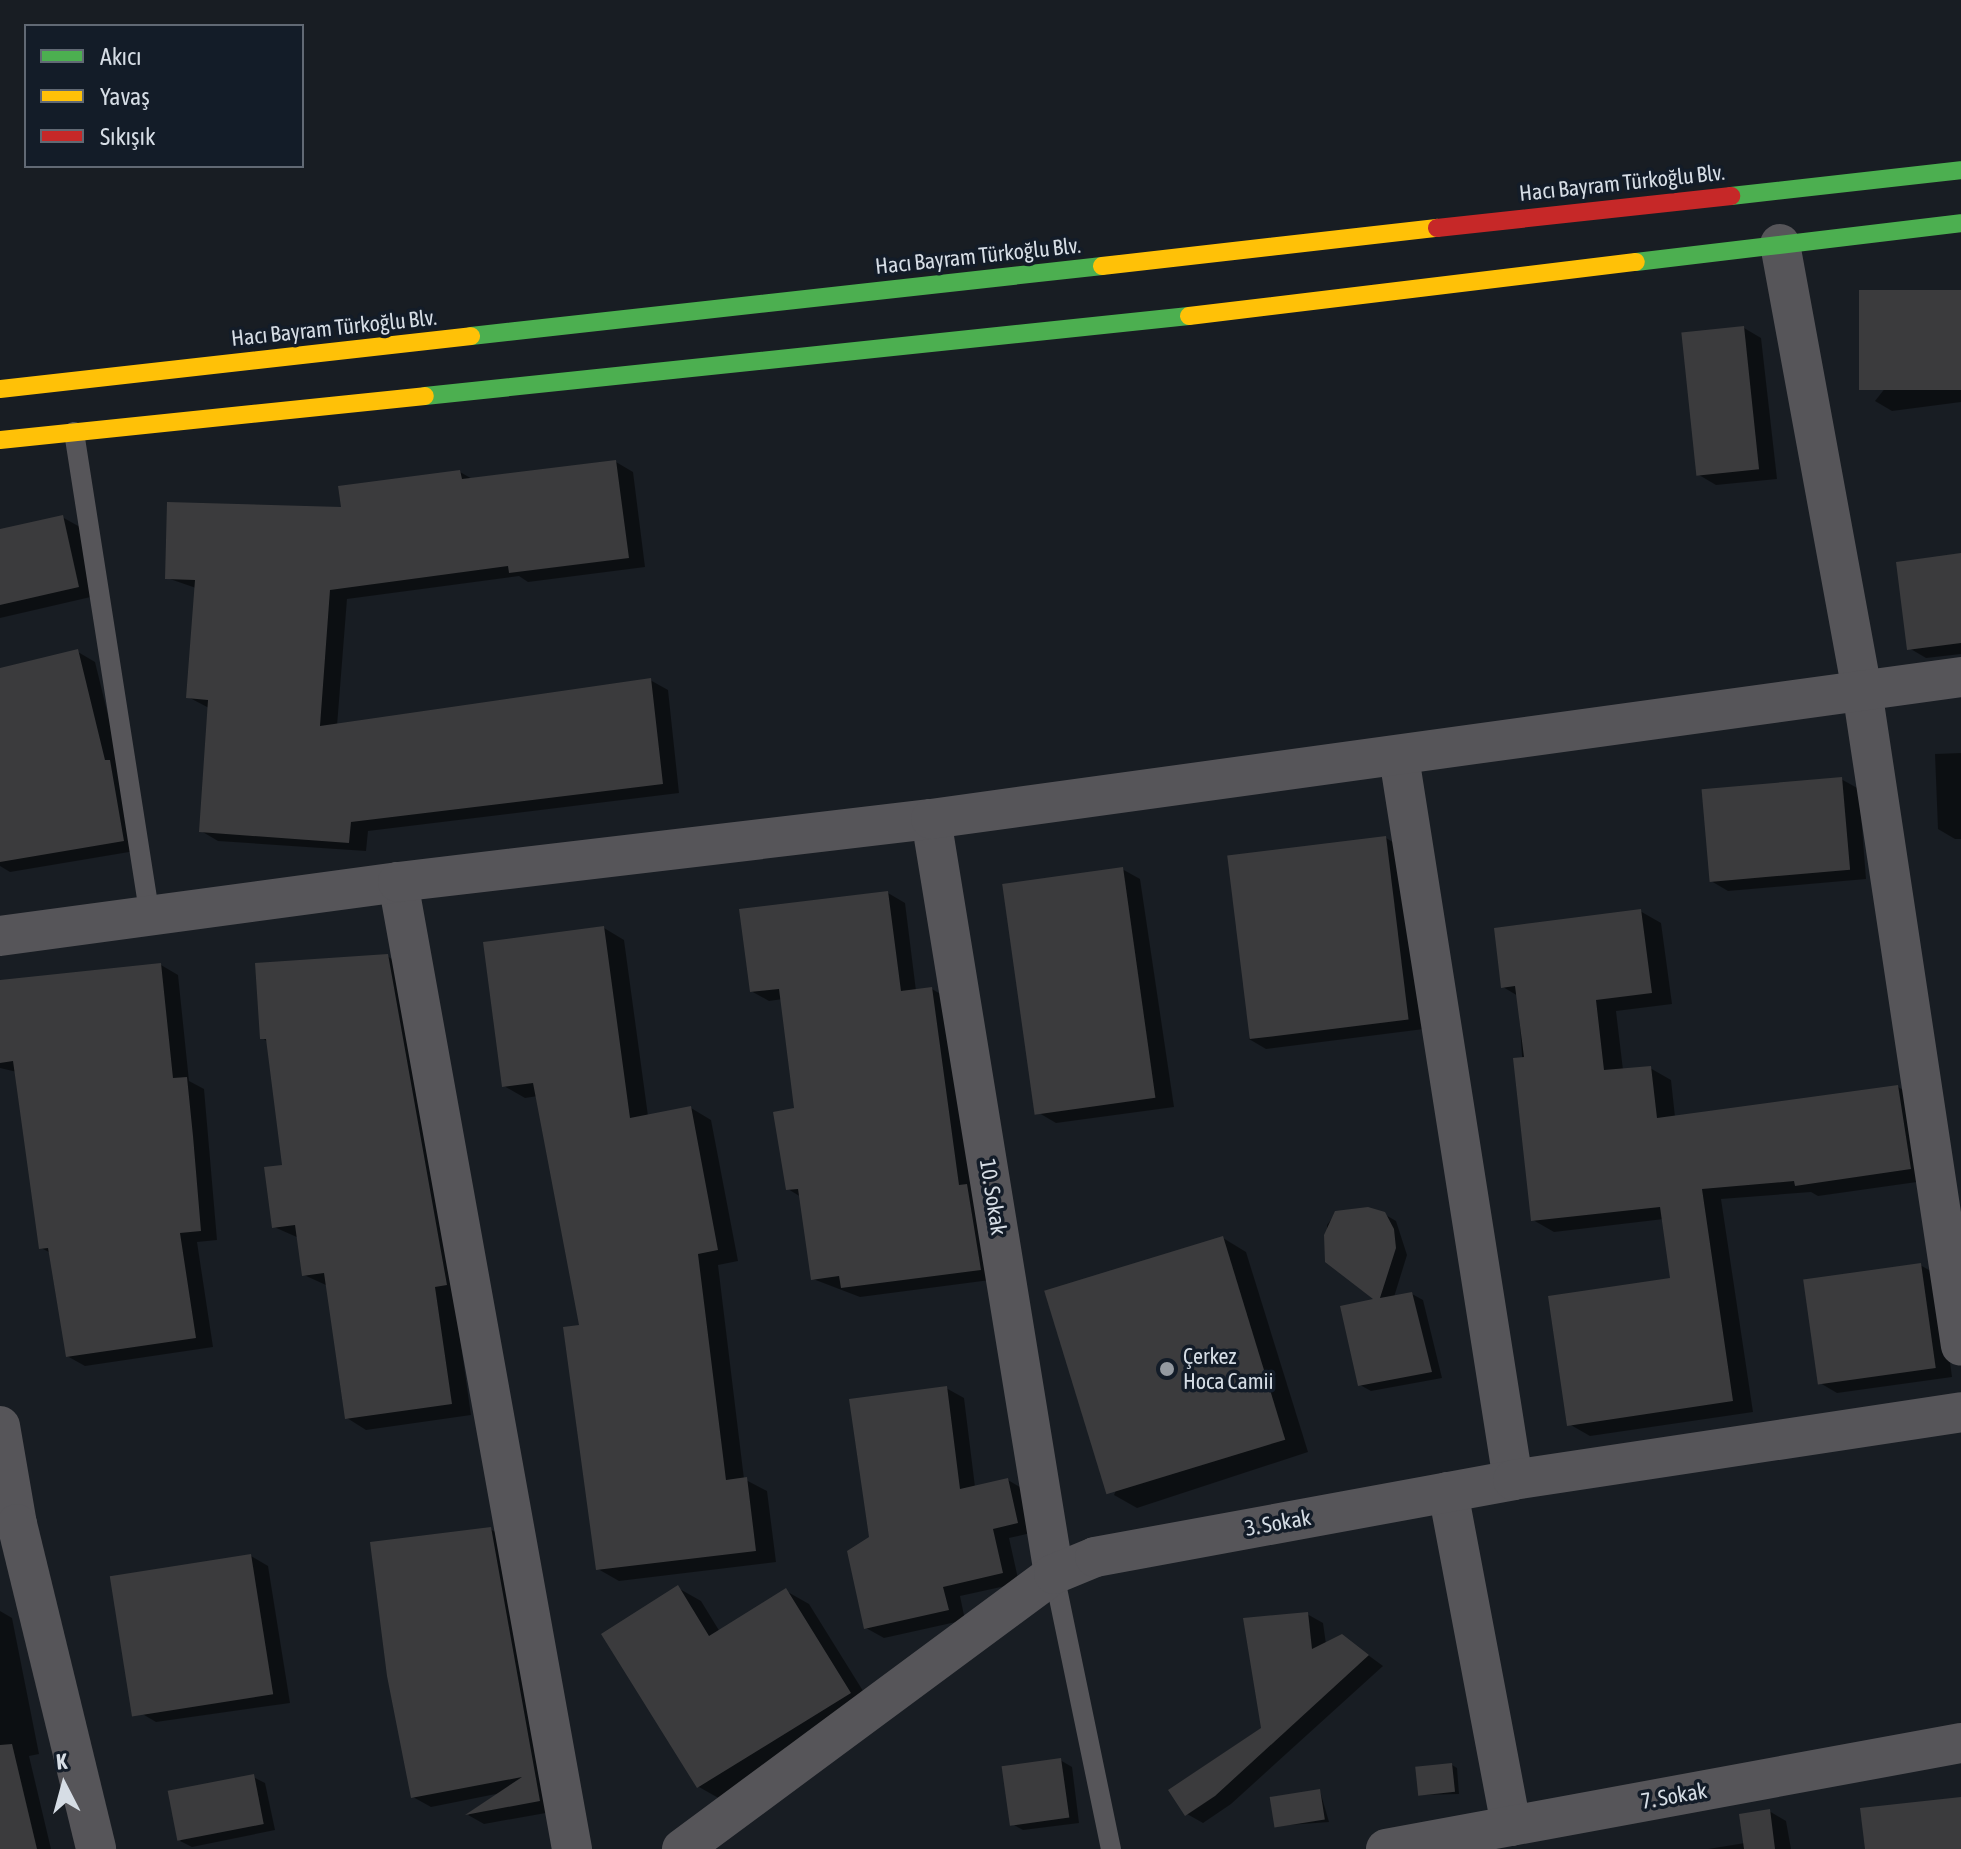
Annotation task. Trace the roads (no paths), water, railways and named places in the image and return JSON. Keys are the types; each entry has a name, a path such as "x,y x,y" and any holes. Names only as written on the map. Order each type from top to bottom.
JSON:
{"street":[{"name":"Hacı Bayram Türkoğlu Blv.","path":"0,389 1961,170"},
{"path":"0,440 1091,328 1961,223"},
{"path":"1780,244 1862,690 1961,1346"},
{"path":"0,936 398,882 931,819 1399,757 1961,677"},
{"path":"1399,757 1513,1480"},
{"name":"10. Sokak","path":"931,819 1054,1574"},
{"path":"398,882 572,1849"},
{"name":"3. Sokak","path":"682,1849 1054,1574 1095,1557 1513,1480 1961,1412"},
{"path":"0,1426 8,1526 96,1849"},
{"path":"1448,1492 1511,1826"},
{"name":"7. Sokak","path":"1386,1849 1511,1826 1558,1833 1961,1743"}],"lane":[{"path":"74,432 150,916"},
{"path":"1054,1574 1111,1849"}],"place":[{"name":"Çerkez Hoca Camii","path":"1167,1369"}]}
